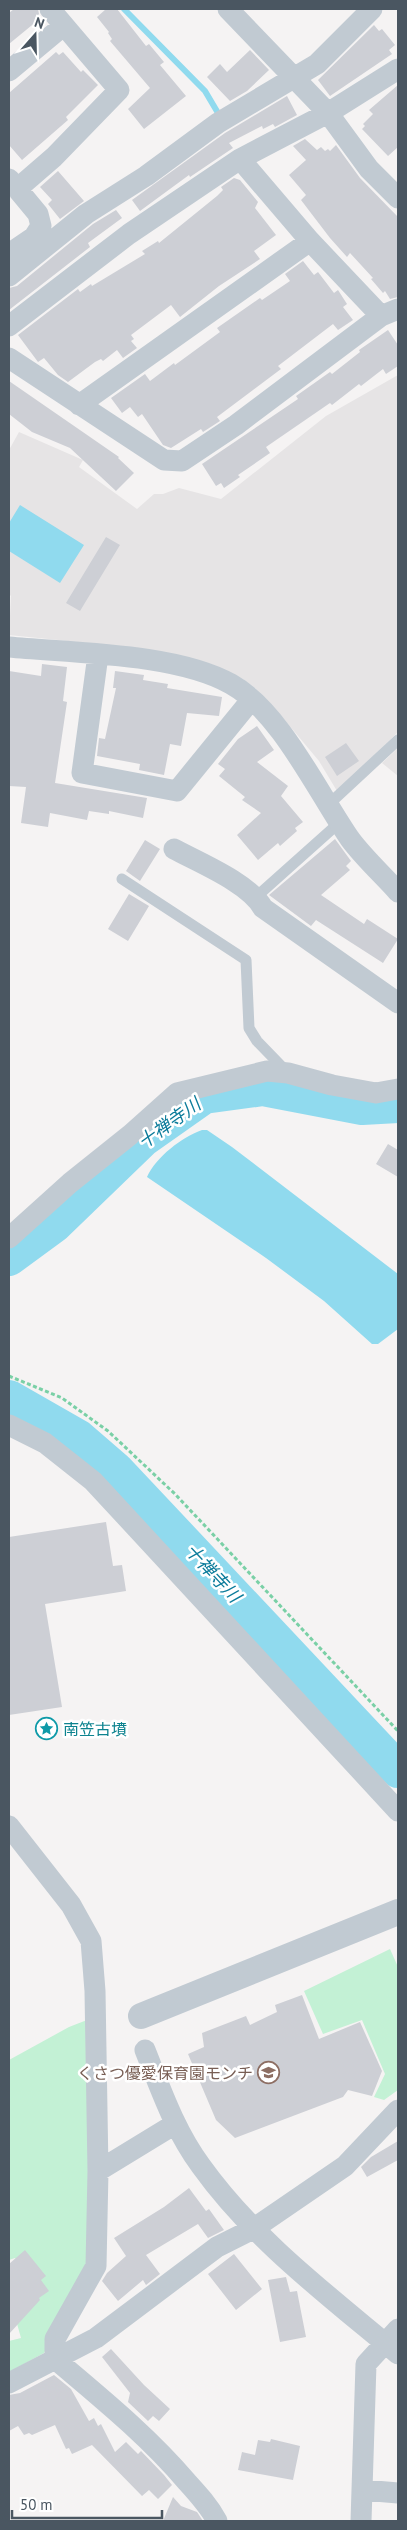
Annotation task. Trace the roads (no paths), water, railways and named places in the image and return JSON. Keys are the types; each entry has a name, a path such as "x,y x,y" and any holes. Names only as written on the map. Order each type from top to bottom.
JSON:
{"street":[{"path":"9,254 34,237 41,226 38,214 13,184 54,157 118,90 50,9"},
{"path":"228,9 328,113 369,169 398,198"},
{"path":"9,276 86,214 146,176 218,123 295,79 330,52 372,9"},
{"path":"9,71 63,26"},
{"path":"9,326 129,234 240,160 328,113 398,69"},
{"path":"9,358 79,406 164,460 182,461 236,425 390,313 310,241 240,160"},
{"path":"79,406 310,241"},
{"path":"9,647 166,662 205,672 232,684 251,700 281,733 350,839 398,892"},
{"path":"98,655 82,773 177,791 251,700"},
{"path":"174,849 228,878 255,898 263,908 398,1003"},
{"path":"9,1238 70,1183 130,1135 177,1093 268,1071 288,1073 332,1085 376,1093 398,1089"},
{"path":"9,1425 45,1443 93,1481 398,1811"},
{"path":"9,1826 71,1905 91,1941 95,1991 98,2171 96,2266 55,2339 55,2359 138,2430 178,2471 211,2509 217,2521"},
{"path":"141,2016 398,1912"},
{"path":"145,2050 175,2124 200,2166 253,2230 394,2342 366,2364 361,2521"},
{"path":"9,2383 96,2338 217,2247 253,2230 345,2166 398,2110"},
{"path":"98,2171 175,2124"},
{"path":"363,2490 398,2492"}],"lane":[{"path":"255,898 334,813 398,740"},
{"path":"122,879 246,960 249,1028 257,1041 288,1073"}],"water":[{"path":"20,505 84,545 60,583 9,551 9,523"},
{"path":"202,1130 207,1130 232,1147 398,1274 398,1329 378,1344 372,1344 324,1301 266,1258 147,1177 157,1162 170,1149 186,1137"}],"waterway":[{"path":"124,9 205,91 218,113"},
{"name":"十禅寺川","path":"9,1258 54,1225 143,1139 204,1096 263,1088 362,1107 398,1105"},
{"name":"十禅寺川","path":"9,1398 79,1438 116,1470 398,1770"}],"place":[{"name":"南笠古墳","path":"47,1729"},
{"name":"くさつ優愛保育園モンチ","path":"269,2073"}]}
